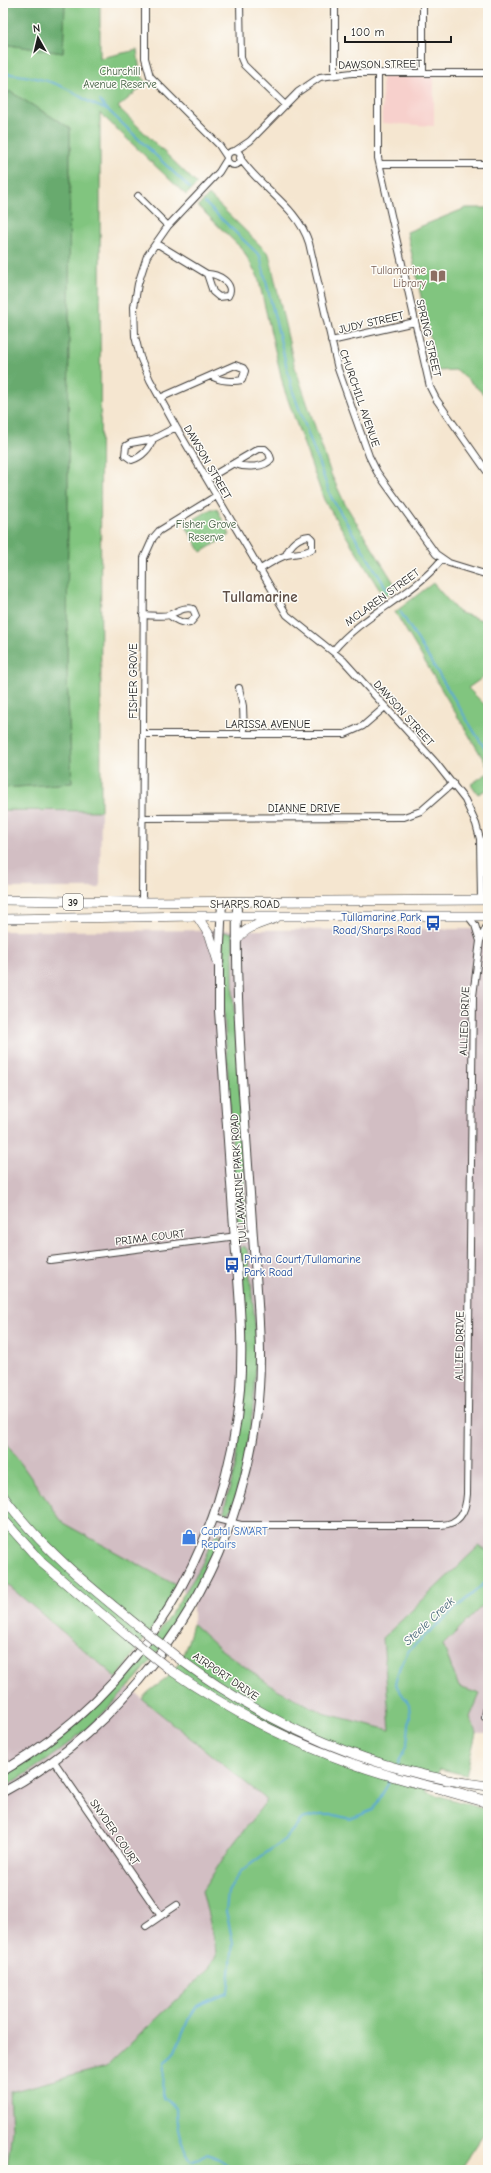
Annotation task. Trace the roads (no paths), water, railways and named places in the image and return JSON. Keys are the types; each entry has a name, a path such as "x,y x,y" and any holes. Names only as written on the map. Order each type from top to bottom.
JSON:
{"highway":[{"path":"446,1790 488,1802"}],"main road":[{"name":"SHARPS ROAD","path":"3,900 237,902 485,900"},
{"path":"485,900 488,907"},
{"name":"SHARPS ROAD","path":"3,919 196,916 488,916"},
{"path":"196,916 210,936 218,965"},
{"path":"237,940 241,934 249,929 281,916"},
{"name":"AIRPORT DRIVE","path":"3,1496 25,1524 73,1572 178,1658 220,1688 259,1712 311,1737 366,1758 436,1778 488,1786"},
{"name":"AIRPORT DRIVE","path":"3,1519 42,1563 130,1638 170,1669 215,1699 304,1745 360,1767 433,1788 488,1799"}],"street":[{"path":"145,3 145,58 150,76 230,155"},
{"path":"240,3 241,58 244,65 284,105"},
{"path":"335,3 335,74"},
{"path":"423,3 423,73"},
{"name":"SPRING STREET","path":"378,73 380,164 415,322 433,393 488,473"},
{"name":"DAWSON STREET","path":"485,900 480,839 471,812 453,783 333,651 286,615 160,398 140,357 135,336 134,314 138,284 147,256 168,226 219,172 230,155 250,141 284,105 312,82 335,74 488,73"},
{"name":"DAWSON STREET","path":"219,172 234,164 240,158 250,141"},
{"name":"CHURCHILL AVENUE","path":"230,155 240,158 249,171 294,215 303,227 309,243 340,377 373,466 426,543 442,559 488,575"},
{"name":"CHURCHILL AVENUE","path":"230,155 234,164 249,171"},
{"path":"380,164 488,164"},
{"path":"138,196 168,226"},
{"path":"156,243 207,274"},
{"name":"JUDY STREET","path":"331,341 415,322"},
{"path":"160,398 212,376 216,372 235,364 240,366 245,371 242,380 237,381 217,380 212,376"},
{"path":"153,439 151,445 138,458 132,460 125,455 126,446 153,439 176,427"},
{"path":"207,479 235,464 258,449 265,449 269,453 271,459 268,464 262,466 235,464"},
{"name":"FISHER GROVE","path":"142,902 143,564 153,538 168,524 216,496"},
{"path":"259,570 286,555"},
{"name":"MCLAREN STREET","path":"333,651 351,630 428,576 442,559"},
{"path":"143,615 169,615"},
{"path":"239,688 243,706 244,734"},
{"name":"LARISSA AVENUE","path":"143,734 346,734 363,726 385,707"},
{"name":"DIANNE DRIVE","path":"142,818 404,817 421,811 453,783"},
{"name":"TULLAMARINE PARK ROAD","path":"6,1769 71,1723 105,1691 130,1662 181,1588 213,1518 232,1448 240,1391 242,1346 220,1011 218,965 222,902"},
{"name":"TULLAMARINE PARK ROAD","path":"3,1792 53,1760 84,1736 138,1683 171,1640 200,1594 220,1551 239,1500 251,1451 259,1382 260,1340 238,1001 237,902"},
{"name":"ALLIED DRIVE","path":"468,916 475,925 480,941"},
{"name":"ALLIED DRIVE","path":"213,1518 230,1524 441,1525 455,1521 465,1510 467,1494 473,1002 480,941 488,923"},
{"name":"PRIMA COURT","path":"50,1260 253,1234"},
{"path":"485,1717 488,1700"},
{"path":"3,1758 6,1769"},
{"name":"SNYDER COURT","path":"53,1760 161,1916"},
{"path":"146,1926 177,1905"}],"waterway":[{"path":"3,73 47,81 71,91 92,104 107,109 190,188"},
{"path":"100,101 106,108"},
{"path":"205,203 260,256 292,389 331,497 388,591"},
{"path":"400,611 488,754"},
{"name":"Steele Creek","path":"398,1764 407,1744 410,1716 409,1704 395,1684 400,1666 409,1650 488,1580"},
{"name":"Steele Creek","path":"230,2170 226,2164 217,2158 206,2154 192,2161 184,2149 180,2136 176,2108 163,2098 164,2064 175,2051 189,2018 197,2006 228,1993 233,1943 226,1911 228,1892 240,1872 285,1839 302,1819 319,1815 335,1815 350,1819 373,1810 391,1779"}],"place":[{"name":"Tullamarine Library","path":"438,276"},
{"name":"Tullamarine Park Road/Sharps Road","path":"433,923"},
{"name":"Prima Court/Tullamarine Park Road","path":"232,1265"},
{"name":"Captal SMART Repairs","path":"189,1537"}],"district":[{"name":"Tullamarine","path":"260,597"}],"park label":[{"name":"Churchill Avenue Reserve","path":"120,77"},
{"name":"Fisher Grove Reserve","path":"206,530"}]}
